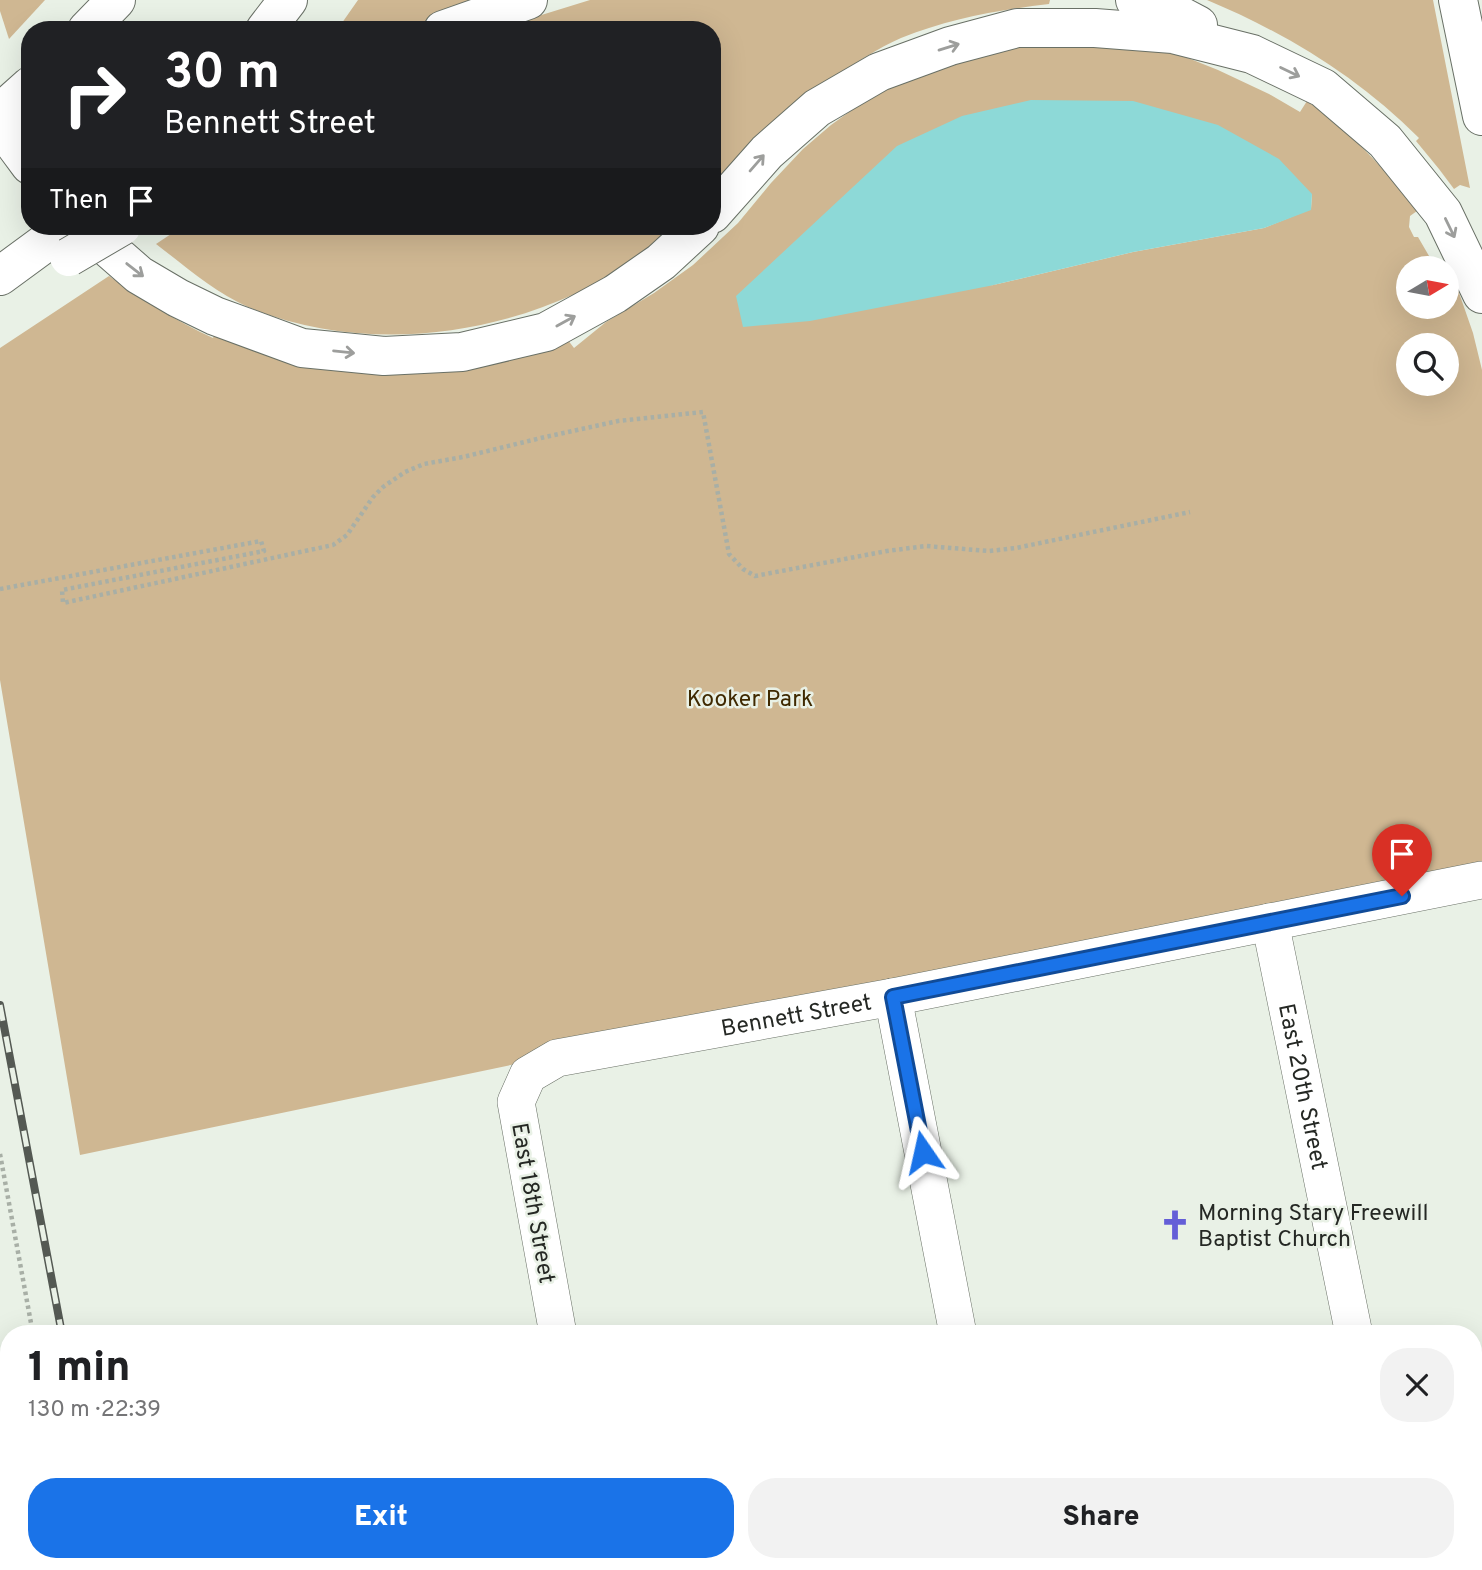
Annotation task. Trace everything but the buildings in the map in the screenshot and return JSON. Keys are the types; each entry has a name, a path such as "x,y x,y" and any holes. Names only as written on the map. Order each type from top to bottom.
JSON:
{"main road":[{"path":"87,21 103,0"},
{"path":"96,21 116,0"},
{"path":"272,21 288,0"},
{"path":"468,21 528,0"},
{"path":"1135,0 1179,15 1323,88 1385,141 1443,213 1482,294"},
{"path":"1458,0 1482,116"},
{"path":"1478,0 1482,4"},
{"path":"721,204 767,152 817,108 879,72 950,46 1017,29 1095,28 1173,34 1252,54"},
{"path":"0,113 21,94"},
{"path":"0,121 21,153"},
{"path":"68,237 215,316 302,348 384,356 462,352 546,332 615,294 661,262 690,235"},
{"path":"0,276 68,237"},
{"path":"0,291 68,237"}],"street":[{"name":"Bennett Street","path":"528,1074 558,1058 893,997 1482,880"},
{"name":"East 20th Street","path":"1270,922 1352,1325"},
{"path":"893,997 956,1325"},
{"name":"East 18th Street","path":"528,1074 516,1102 556,1325"}],"path":[{"path":"0,589 261,541 264,551 62,590 64,603 334,545 347,535 383,486 424,464 618,421 703,412 729,554 743,569 755,576 926,546 989,551 1016,548 1190,512"},
{"path":"0,1154 31,1325"}],"green space":[{"path":"0,0 45,0 26,21 21,21 21,26 9,39 0,11"},
{"path":"358,0 477,0 429,21 343,21"},
{"path":"590,0 1050,0 1049,4 955,20 901,38 876,51 835,76 721,185 721,21 525,21"},
{"path":"1207,0 1433,0 1470,188 1460,185 1454,189 1416,141 1419,138 1346,76 1293,42"},
{"name":"Kooker Park","path":"1014,44 1168,50 1218,70 1300,112 1307,101 1338,125 1392,180 1417,211 1410,216 1409,227 1429,256 1396,256 1396,319 1459,319 1460,296 1482,370 1482,862 80,1155 0,680 0,348 109,276 160,310 213,338 216,330 237,339 564,335 574,348 606,322 693,265 738,223 803,149 863,102 891,86","holes":["1312,194 1311,209 1264,228 1133,252 989,286"]},
{"path":"170,235 668,235 638,259 594,285 547,305 498,321 448,331 397,334 347,332 297,323 248,307 223,294 156,244"}],"water":[{"path":"1031,100 1133,101 1218,125 1279,159 1312,194 1311,210 1264,228 1133,252 989,286 810,321 743,327 736,296 897,146 962,116"}],"railway":[{"path":"0,1005 60,1325"}],"place":[{"name":"Morning Stary Freewill Baptist Church","path":"1175,1225"}],"route":[{"path":"923,1152 893,997 1402,896"}]}
